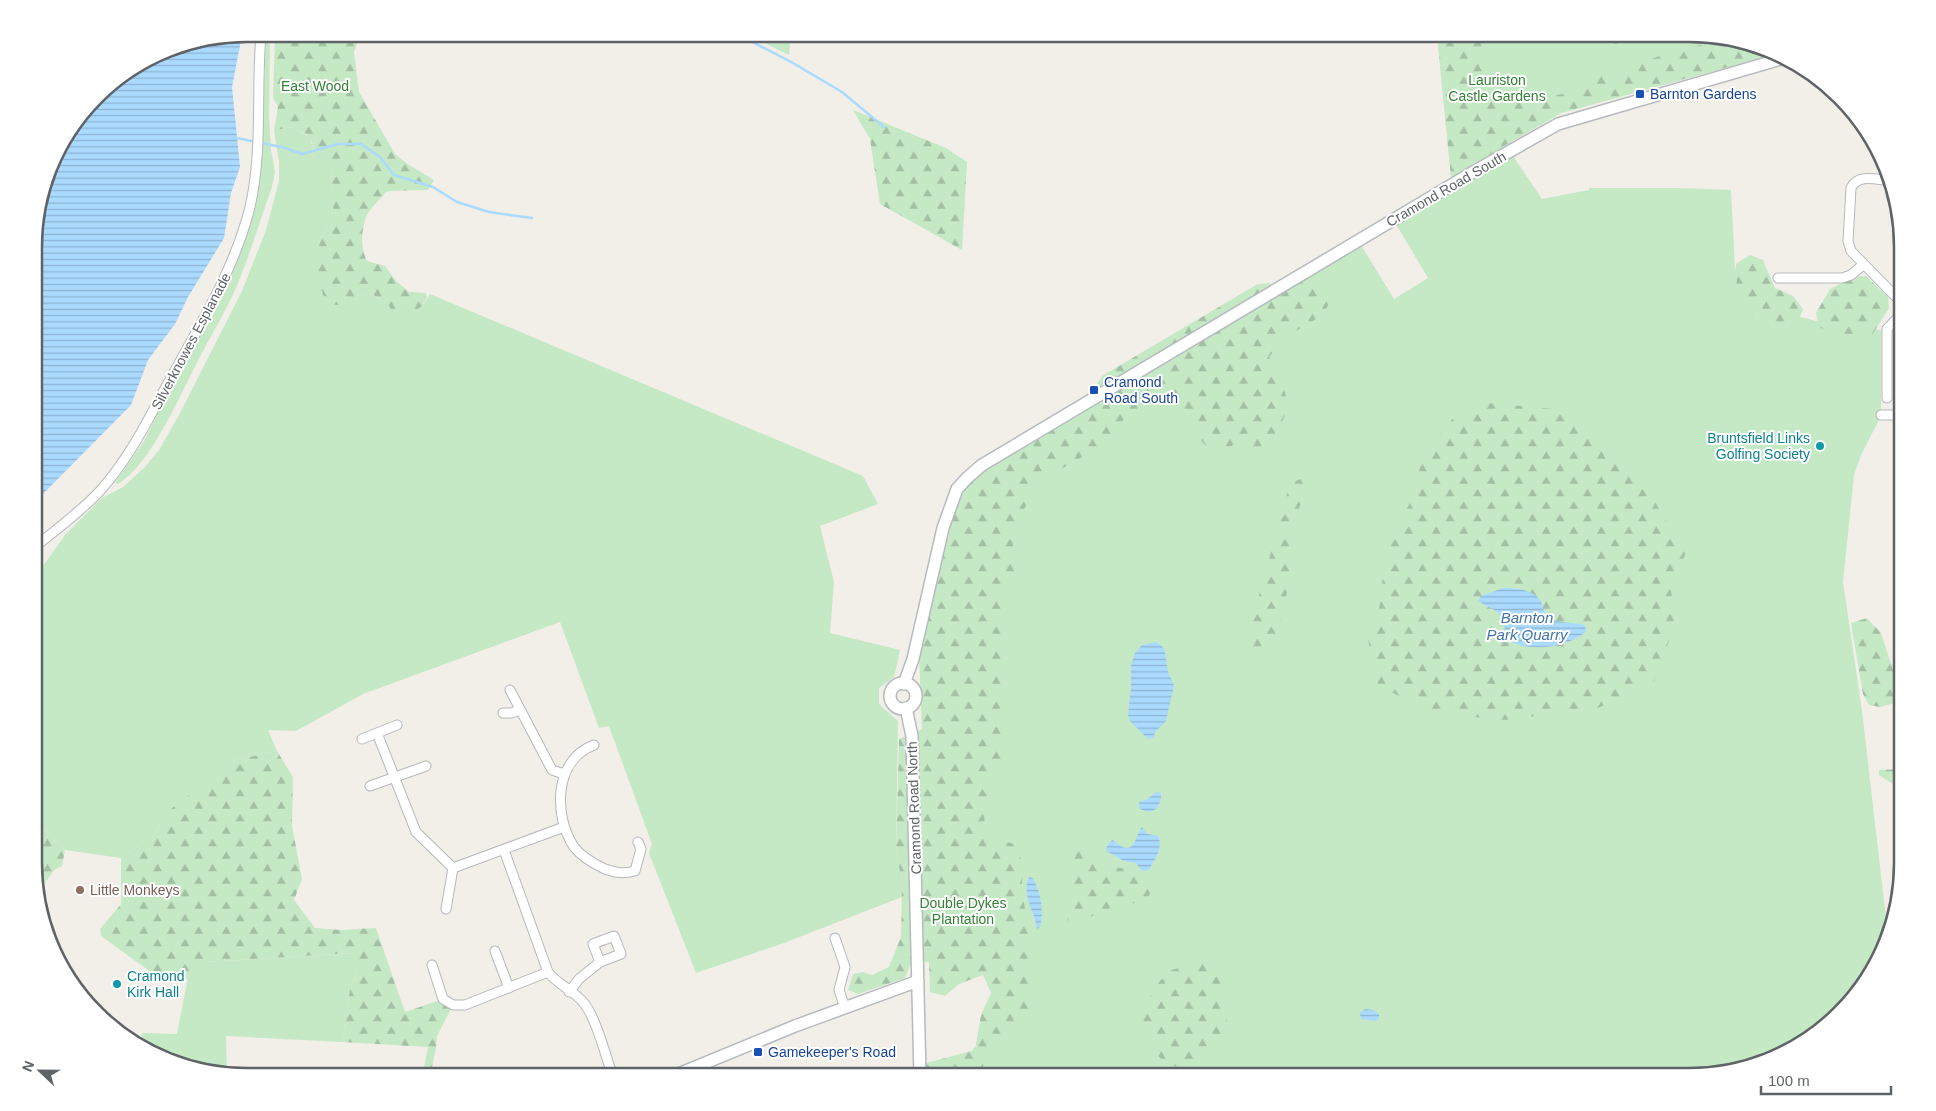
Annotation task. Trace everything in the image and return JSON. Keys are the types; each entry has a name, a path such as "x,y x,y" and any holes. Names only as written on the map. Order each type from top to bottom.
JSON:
{"street":[{"name":"Silverknowes Esplanade","path":"42,542 64,525 99,492 139,439 225,279 250,207 255,176 258,147 261,42"},
{"name":"Cramond Road South","path":"904,684 913,659 943,528 957,489 967,478 1000,453 1558,124 1773,61"},
{"path":"1882,180 1860,178 1854,182 1851,188 1848,241 1851,251 1894,295"},
{"path":"1778,278 1792,283 1842,278 1851,275 1864,264"},
{"path":"1887,398 1887,329 1894,322"},
{"path":"1880,415 1894,415"},
{"path":"904,684 914,690 914,702 906,708 896,707 890,698 893,688 904,684"},
{"path":"510,690 552,770 564,774"},
{"name":"Cramond Road North","path":"906,708 912,736 918,981"},
{"path":"503,713 512,713 519,710"},
{"path":"362,739 397,725"},
{"path":"377,732 416,832 453,868"},
{"path":"594,744 578,753 564,774 560,797 564,827 575,848 593,864 618,873 635,871 641,849 638,842"},
{"path":"370,786 426,766"},
{"path":"453,868 564,827"},
{"path":"504,850 548,972 556,982 581,1000 589,1010 610,1068"},
{"path":"446,909 453,868"},
{"path":"835,938 845,966 839,990 845,1008"},
{"path":"495,951 509,988"},
{"path":"570,992 579,979 600,962"},
{"path":"432,965 443,999 453,1005 465,1005 548,972"},
{"path":"693,1068 795,1026 918,981 920,1068"}],"green space":[{"path":"266,42 270,42 269,116 271,150 275,172 272,187 244,267 227,307 155,443 131,474 118,484 115,483 144,441 174,379 232,275 256,201 261,168"},
{"name":"East Wood","path":"275,42 357,42 354,52 359,92 395,154 434,180 428,190 389,191 385,193 367,215 363,232 362,245 367,261 385,266 396,281 409,292 426,293 425,302 418,309 396,316 389,306 382,307 380,299 370,293 358,295 352,306 348,307 332,304 323,295 316,262 321,237 332,218 334,198 330,181 334,169 332,165 317,164 314,161 312,142 306,134 290,127 274,131 278,106 273,98"},
{"path":"762,42 790,42 789,55"},
{"name":"Lauriston Castle Gardens","path":"1438,42 1688,42 1728,46 1764,57 1561,113 1451,177"},
{"path":"1438,42 1481,42 1490,89 1507,96 1522,98 1552,96 1591,88 1594,61 1599,60 1601,63 1600,76 1605,71 1608,71 1613,76 1647,60 1671,52 1709,44 1741,49 1764,57 1561,113 1451,177"},
{"path":"853,110 946,148 967,162 962,250 880,204 870,139"},
{"path":"290,127 303,133 310,139 314,161 332,165 334,169 330,181 334,198 332,218 321,237 347,307 351,306 358,295 370,293 389,306 424,304 430,294 863,476 878,504 820,526 834,582 830,633 900,650 894,677 879,688 879,704 898,721 896,851 902,882 902,897 784,943 696,973 649,853 652,844 609,726 599,728 560,622 363,694 296,731 268,730 277,751 234,760 163,818 154,835 121,858 65,850 47,831 42,832 42,568 65,535 102,498 123,487 145,467 159,450 179,415 242,291 266,230 279,181 279,162 274,131"},
{"path":"1513,156 1542,199 1589,190 1589,188 1731,190 1735,268 1765,308 1836,326 1881,330 1881,410 1879,420 1861,455 1854,475 1843,582 1862,711 1886,919 1878,942 1866,966 1843,999 1824,1018 1802,1034 1754,1058 1715,1067 957,1068 1006,1011 970,848 968,480 1361,245 1394,299 1428,278 1396,224"},
{"path":"1750,255 1763,260 1775,288 1793,296 1803,309 1798,322 1784,325 1764,322 1749,312 1737,292 1736,264"},
{"path":"1866,276 1888,297 1889,308 1872,335 1834,335 1819,327 1816,313 1830,289 1855,277"},
{"name":"Double Dykes Plantation","path":"1303,281 1325,285 1329,295 1328,304 1324,312 1317,318 1284,339 1269,357 1283,387 1287,405 1281,423 1263,451 1253,453 1243,440 1225,449 1210,450 1196,435 1186,413 1170,401 1151,399 1129,414 1099,447 1041,481 1021,514 1012,550 1017,574 1004,596 1000,716 1004,737 1004,759 990,787 984,816 987,837 1009,842 1017,846 1024,868 1021,889 1027,918 1034,927 1031,1019 1009,1036 982,1068 926,1068 926,1063 975,1050 981,1015 991,993 983,975 959,984 945,996 930,992 929,962 912,961 905,978 858,994 848,990 853,974 863,972 872,975 889,967 901,937 902,882 896,851 899,739 922,729 919,656 953,515 969,481 995,461 1098,397 1097,384 1102,376 1256,285 1272,284 1281,287 1295,287"},
{"path":"1487,403 1553,409 1599,443 1655,502 1686,553 1670,585 1675,616 1671,636 1654,681 1598,708 1505,720 1436,713 1378,686 1367,634 1379,610 1387,544 1415,494 1422,454 1455,416"},
{"path":"1303,478 1308,490 1289,528 1293,561 1282,618 1268,652 1259,653 1251,650 1255,610 1290,483"},
{"path":"1867,618 1881,633 1894,671 1894,703 1880,707 1869,705 1863,694 1851,623"},
{"path":"277,751 293,777 292,826 302,879 294,900 315,928 341,930 376,928 405,1012 443,999 453,1005 437,1036 432,1068 424,1068 428,1047 342,1042 350,990 358,972 352,953 206,962 189,972 188,979 155,975 101,936 100,929 121,904 121,858 154,835 163,818 172,808 234,760"},
{"path":"1894,769 1894,785 1879,775 1879,770"},
{"path":"47,831 65,850 62,866 54,870 44,885 42,863 42,832"},
{"path":"1078,845 1084,850 1095,854 1107,866 1127,869 1139,878 1154,884 1148,898 1135,903 1119,905 1092,916 1073,927 1067,918 1072,900 1069,879 1073,864 1071,855 1073,848"},
{"path":"353,953 358,972 350,990 342,1042 226,1036 227,1067 182,1058 141,1039 142,1033 177,1034 189,972 206,962"},
{"path":"1203,962 1217,967 1225,995 1227,1024 1222,1040 1214,1053 1187,1067 1171,1066 1159,1057 1143,1028 1144,1006 1159,982 1171,970"}],"water":[{"path":"241,43 232,87 240,167 231,193 224,238 188,297 175,324 148,360 131,405 42,495 42,248 44,221 49,195 58,169 70,145 93,112 112,93 145,70 169,58 208,46"},
{"name":"Barnton Park Quarry","path":"1503,588 1533,593 1540,600 1546,615 1550,618 1585,625 1586,631 1569,642 1545,647 1522,646 1512,642 1504,636 1505,628 1502,617 1495,610 1478,601 1481,596"},
{"path":"1156,642 1162,646 1165,652 1168,672 1174,685 1166,721 1156,731 1153,738 1148,739 1130,721 1128,715 1131,665 1135,653 1142,645"},
{"path":"1157,792 1161,793 1161,798 1160,803 1155,809 1144,811 1139,808 1139,802"},
{"path":"1142,827 1147,834 1158,836 1160,846 1149,870 1142,871 1136,863 1124,861 1106,851 1107,846 1112,840 1123,847 1131,847"},
{"path":"1029,877 1033,878 1036,884 1041,902 1042,915 1040,927 1037,929 1027,897"},
{"path":"1365,1009 1373,1010 1379,1014 1379,1019 1376,1021 1361,1019 1360,1013"}],"waterway":[{"path":"752,42 842,92 884,127"},
{"path":"237,138 256,142"},
{"path":"261,143 282,147 302,154 338,144 361,144 380,157 394,175 433,187 457,202 489,212 532,218"}],"place":[{"name":"Barnton Gardens","path":"1640,94"},
{"name":"Cramond Road South","path":"1094,390"},
{"name":"Bruntsfield Links Golfing Society","path":"1820,446"},
{"name":"Little Monkeys","path":"80,890"},
{"name":"Cramond Kirk Hall","path":"117,984"},
{"name":"Gamekeeper's Road","path":"758,1052"}]}
